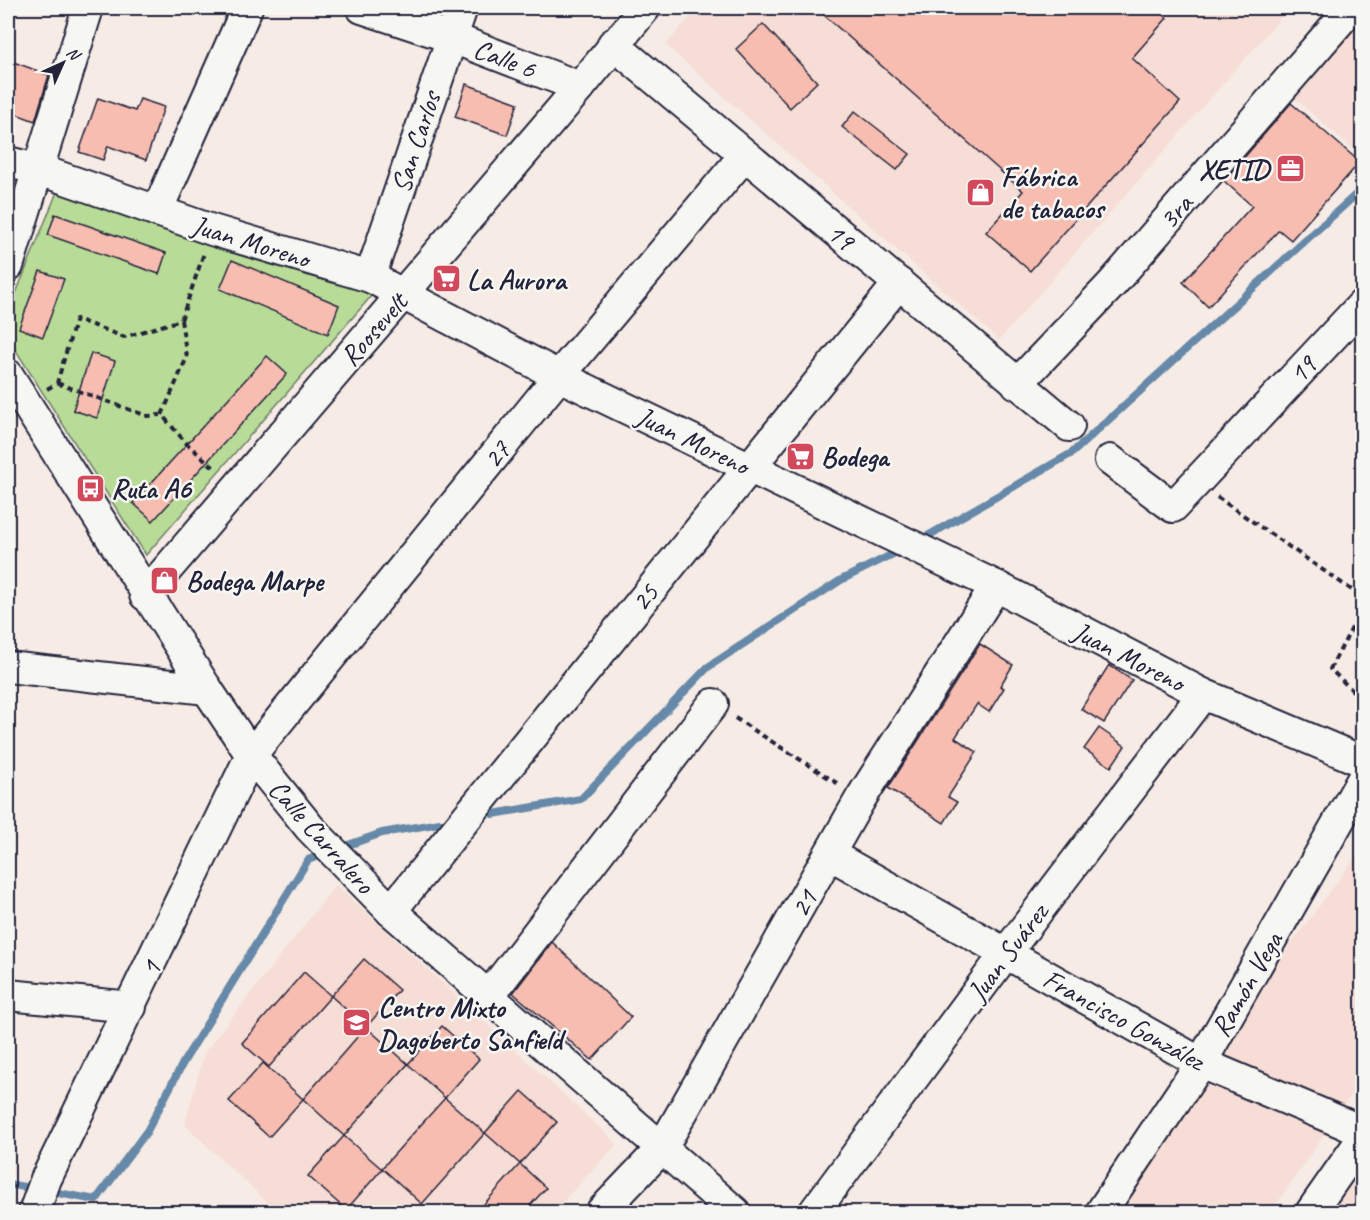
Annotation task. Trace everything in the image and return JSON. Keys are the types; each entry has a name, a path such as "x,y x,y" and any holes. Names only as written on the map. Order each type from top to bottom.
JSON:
{"street":[{"path":"8,266 88,8"},
{"path":"157,211 247,8"},
{"name":"Calle 6","path":"362,8 450,37 579,87"},
{"name":"San Carlos","path":"370,277 450,37 462,8"},
{"name":"Roosevelt","path":"145,595 645,8"},
{"name":"3ra","path":"1017,384 1112,284 1351,8"},
{"name":"19","path":"613,44 1069,426"},
{"name":"27","path":"251,755 559,376 744,156"},
{"name":"Juan Moreno","path":"8,162 37,169 212,230 370,277 559,376 996,586 1203,694 1362,761"},
{"name":"25","path":"391,911 899,283"},
{"name":"19","path":"1110,460 1173,507 1362,305"},
{"name":"Calle Carralero","path":"8,375 145,595 207,689 251,755 310,828 391,911 735,1212"},
{"name":"21","path":"602,1212 662,1148 831,855 861,798 996,586"},
{"path":"8,667 207,689"},
{"name":"Juan Suárez","path":"814,1212 1006,953 1203,694"},
{"path":"488,997 713,704"},
{"name":"1","path":"34,1212 46,1179 251,755"},
{"name":"Ramón Vega","path":"1101,1212 1201,1063 1362,780"},
{"name":"Francisco González","path":"831,855 1201,1063 1362,1131"},
{"path":"8,995 131,1007"},
{"path":"1311,1212 1362,1139"}],"path":[{"path":"162,415 187,357 181,320 212,230"},
{"path":"25,403 57,383 76,320 124,337 181,320"},
{"path":"57,383 147,416 162,415"},
{"path":"162,415 187,444 237,488"},
{"path":"1195,482 1362,597"},
{"path":"1362,609 1330,669 1353,691 1362,696"},
{"path":"713,704 861,798"}],"shaded area":[{"name":"Fábrica de tabacos","path":"698,8 1289,8 999,340 666,45"},
{"path":"1362,10 1362,157 1290,94"},
{"path":"1362,849 1362,1079 1271,1212 1091,1212"},
{"name":"Centro Mixto Dagoberto Sanfield","path":"336,885 617,1144 553,1212 278,1212 185,1125 204,1053"},
{"path":"1362,1141 1362,1212 1311,1212"}],"green space":[{"path":"57,192 373,294 146,555 8,338 8,313"}],"building":[{"path":"816,8 1156,8 1167,18 1132,58 1180,102 1030,271 986,232 1023,191"},
{"path":"763,24 817,82 790,108 736,49"},
{"path":"8,60 49,75 35,121 8,111"},
{"path":"466,84 518,103 507,135 455,117"},
{"path":"98,98 135,111 140,99 164,107 146,160 108,146 103,160 79,152"},
{"name":"XETID","path":"1291,103 1360,162 1291,240 1279,230 1208,307 1183,282 1252,206 1224,181"},
{"path":"855,111 910,154 897,170 842,127"},
{"path":"55,214 166,253 159,274 48,235"},
{"path":"232,260 339,305 328,334 220,289"},
{"path":"40,271 64,279 43,337 19,328"},
{"path":"91,353 115,361 97,418 73,410"},
{"path":"267,356 287,374 153,521 133,503"},
{"path":"980,644 1013,665 1000,686 1004,688 989,712 977,704 955,738 977,752 948,797 957,802 944,823 888,788"},
{"path":"1109,665 1132,680 1104,723 1081,709"},
{"path":"1099,728 1125,746 1111,767 1084,749"},
{"path":"552,942 631,1017 592,1060 513,993"},
{"path":"364,959 399,990 366,1027 331,996"},
{"path":"304,972 331,996 269,1067 242,1043"},
{"path":"442,1026 479,1059 445,1098 408,1064"},
{"path":"366,1027 408,1064 344,1136 303,1099"},
{"path":"263,1063 303,1099 269,1137 229,1101"},
{"path":"522,1091 557,1122 520,1164 485,1133"},
{"path":"445,1098 485,1133 422,1204 382,1168"},
{"path":"344,1136 382,1169 346,1210 308,1176"},
{"path":"520,1164 546,1188 524,1212 477,1212"}],"waterway":[{"path":"919,541 1072,453 1362,189"},
{"path":"493,814 581,799 708,667 841,580 903,549"},
{"path":"340,848 382,833 440,823"},
{"path":"47,1191 96,1200 147,1131 184,1061 308,860 326,853"},
{"path":"8,1184 35,1189"}],"place":[{"name":"XETID","path":"1290,169"},
{"name":"Fábrica de tabacos","path":"980,192"},
{"name":"La Aurora","path":"446,279"},
{"name":"Bodega","path":"800,456"},
{"name":"Ruta A6","path":"90,488"},
{"name":"Bodega Marpe","path":"165,580"},
{"name":"Centro Mixto Dagoberto Sanfield","path":"357,1023"}]}
